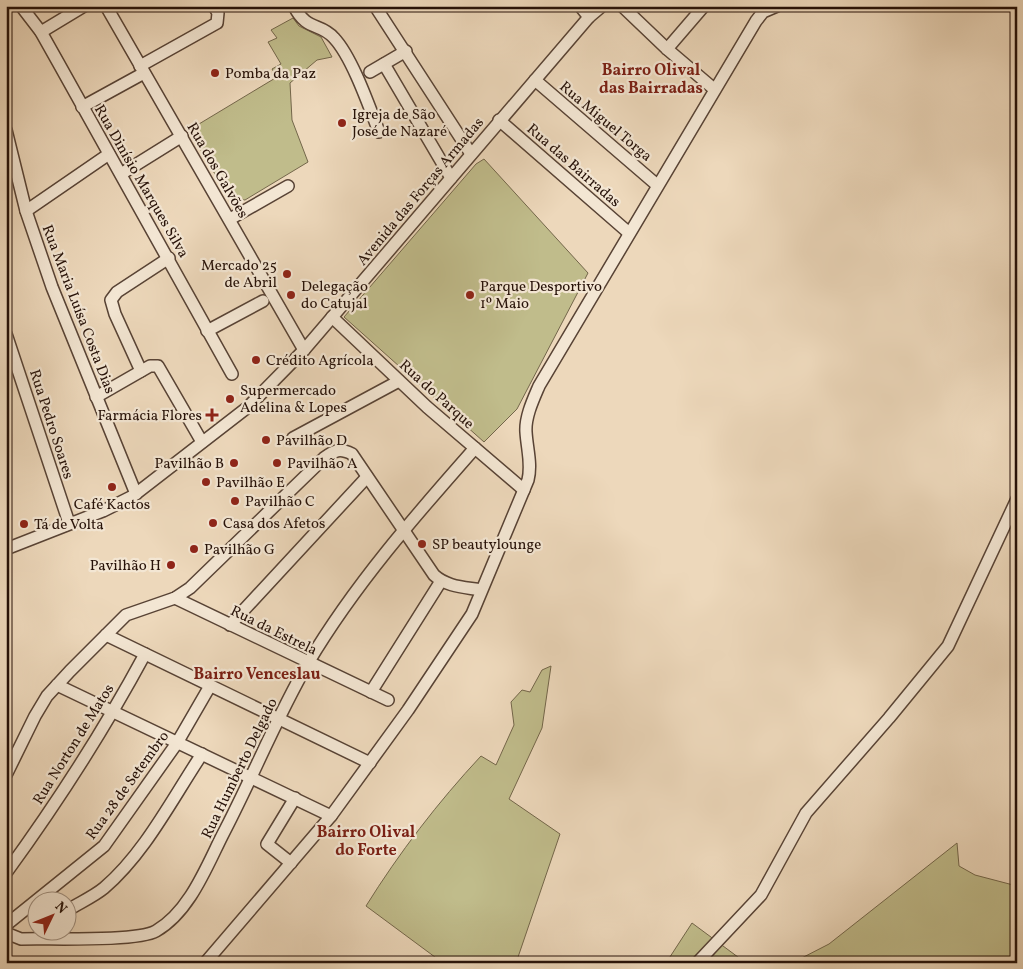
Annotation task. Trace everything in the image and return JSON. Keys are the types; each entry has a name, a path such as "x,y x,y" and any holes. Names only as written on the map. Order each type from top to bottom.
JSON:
{"street":[{"name":"Rua Dinísio Marques Silva","path":"21,6 40,32 122,174 232,374"},
{"path":"40,32 84,6"},
{"name":"Rua dos Galvões","path":"106,6 304,350"},
{"path":"82,107 217,23 218,13 214,6"},
{"path":"294,6 300,19 327,32 336,39 349,62 379,132"},
{"path":"375,6 406,51 471,154"},
{"path":"580,6 588,18"},
{"name":"Avenida das Forças Armadas","path":"7,546 103,511 136,494 248,407 304,350 499,120 588,18 602,6"},
{"path":"622,6 667,49 714,89"},
{"path":"667,49 704,6"},
{"path":"205,963 331,816 370,763 472,614 531,470 526,430 530,407 539,386 714,89 763,12 777,6"},
{"path":"370,72 406,51"},
{"path":"384,64 451,178"},
{"name":"Rua Miguel Torga","path":"534,80 658,185"},
{"name":"Rua das Bairradas","path":"499,120 629,233"},
{"name":"Rua Maria Luísa Costa Dias","path":"6,130 26,211 52,287 136,494"},
{"path":"122,174 182,136"},
{"path":"26,211 109,154"},
{"path":"230,219 288,186"},
{"path":"141,371 114,314 111,300 117,292 168,258"},
{"path":"207,331 263,301"},
{"name":"Rua do Parque","path":"332,317 399,381 524,490"},
{"name":"Rua Pedro Soares","path":"6,334 69,523"},
{"path":"96,397 150,366 158,366 202,442"},
{"path":"293,438 399,381"},
{"name":"Rua Humberto Delgado","path":"6,933 20,939 130,937 155,932 171,919 190,896 252,777 308,663 362,582 403,529 475,448"},
{"path":"6,775 35,716 58,685 106,635 133,611 175,598 190,588 324,458 335,450 344,450 352,454 434,575 441,582 481,590"},
{"path":"230,625 367,477"},
{"path":"697,963 761,895 806,813 889,718 948,646 1017,499"},
{"path":"371,692 441,582"},
{"name":"Rua da Estrela","path":"175,598 388,700"},
{"path":"106,635 370,763"},
{"name":"Rua Norton de Matos","path":"6,872 113,712 145,654"},
{"path":"58,685 331,816"},
{"name":"Rua 28 de Setembro","path":"6,925 104,846 177,742 210,686"},
{"path":"78,904 102,890 120,873 138,851 202,754"},
{"path":"291,863 267,844 295,798"},
{"path":"20,939 28,934"}],"shaded area":[{"path":"293,18 299,26 321,37 332,57 317,60 290,83 292,120 308,162 245,200 229,198 189,130 277,77 272,69 281,64 268,42 277,38 271,30"},
{"name":"Parque Desportivo 1º Maio","path":"484,159 588,273 517,409 484,442 344,317 476,164"},
{"path":"551,666 542,728 509,799 560,834 516,963 443,963 366,906 420,828 481,756 496,765 514,725 511,702 522,690 530,692 542,670"},
{"path":"957,843 959,866 975,875 1017,886 1016,963 792,963 829,944"},
{"path":"692,923 746,963 666,963"}],"place":[{"name":"Pomba da Paz","path":"215,73"},
{"name":"Igreja de São José de Nazaré","path":"342,123"},
{"name":"Mercado 25 de Abril","path":"287,274"},
{"name":"Delegação do Catujal","path":"291,295"},
{"name":"Parque Desportivo 1º Maio","path":"470,295"},
{"name":"Crédito Agrícola","path":"256,360"},
{"name":"Supermercado Adelina & Lopes","path":"230,399"},
{"name":"Farmácia Flores","path":"212,415"},
{"name":"Pavilhão D","path":"266,440"},
{"name":"Pavilhão B","path":"234,463"},
{"name":"Pavilhão A","path":"277,463"},
{"name":"Pavilhão E","path":"206,482"},
{"name":"Café Kactos","path":"112,487"},
{"name":"Pavilhão C","path":"235,501"},
{"name":"Casa dos Afetos","path":"213,523"},
{"name":"Tá de Volta","path":"24,524"},
{"name":"SP beautylounge","path":"422,544"},
{"name":"Pavilhão G","path":"194,549"},
{"name":"Pavilhão H","path":"171,565"}],"district":[{"name":"Bairro Olival das Bairradas","path":"651,78"},
{"name":"Bairro Venceslau","path":"257,673"},
{"name":"Bairro Olival do Forte","path":"366,840"}]}
